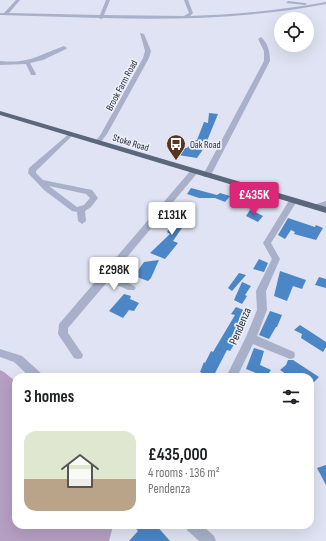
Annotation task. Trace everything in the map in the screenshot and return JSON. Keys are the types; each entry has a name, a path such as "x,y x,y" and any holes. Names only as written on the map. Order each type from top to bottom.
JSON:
{"main road":[{"name":"Stoke Road","path":"0,113 326,210"}],"street":[{"path":"2,14 18,0"},
{"path":"102,18 108,0"},
{"path":"186,0 191,13 201,17"},
{"path":"287,1 316,5"},
{"path":"287,1 296,9"},
{"path":"2,14 102,18 184,18 260,14 326,3"},
{"path":"184,18 191,13"},
{"name":"Brook Farm Road","path":"98,142 104,134 146,58 148,51 142,34"},
{"path":"207,175 267,61 267,52 262,38"},
{"path":"0,63 16,65 28,64 47,57 64,48"},
{"path":"28,64 33,74"},
{"path":"42,182 89,192 94,198 86,208 75,209 33,176 32,170 71,134"},
{"path":"78,355 63,334 63,326 195,171"},
{"name":"Pendenza","path":"233,373 251,338 262,310 261,291 276,259 267,243 293,201"},
{"path":"316,207 326,204"},
{"path":"81,209 82,221"},
{"path":"106,276 131,288"},
{"path":"251,338 290,355"},
{"path":"0,353 18,360 33,373"},
{"path":"196,529 210,541"}],"shaded area":[{"path":"0,370 12,379 12,529 112,529 109,541 0,541"}],"building":[{"path":"209,113 218,114 207,141 205,140 204,148 197,158 178,155 197,140 204,122 208,123"},
{"path":"191,188 217,195 220,193 230,196 225,202 215,198 199,198 187,194"},
{"path":"182,210 193,212 173,241 178,243 165,259 150,253 170,234 167,232"},
{"path":"250,210 263,216 258,222 246,216"},
{"path":"288,218 315,227 316,225 323,228 316,240 294,234 295,232 291,230 285,239 278,235"},
{"path":"259,259 268,263 264,272 253,269"},
{"path":"159,260 151,278 148,281 134,276 144,262"},
{"path":"280,271 306,280 302,289 293,286 287,301 274,296"},
{"path":"239,273 246,275 232,291 228,288"},
{"path":"319,277 326,279 326,288 315,285"},
{"path":"242,282 251,286 245,295 247,296 242,304 234,300"},
{"path":"124,294 131,296 130,299 139,303 134,311 129,310 123,318 109,311"},
{"path":"236,307 251,313 239,329 241,330 233,343 235,343 230,351 227,350 215,373 200,372 204,362 205,363 211,351 213,352 235,315 231,314"},
{"path":"270,311 282,315 277,327 269,339 259,335"},
{"path":"300,325 326,342 326,347 323,352 301,338 302,334 294,330"},
{"path":"254,348 264,351 260,365 271,370 269,373 256,373 246,369"},
{"path":"288,360 293,360 313,373 284,373 280,370 286,365"},
{"path":"314,374 319,377 314,382"},
{"path":"326,465 326,485 317,468"},
{"path":"136,529 160,529 170,541 129,541 138,531"}],"place":[{"name":"Oak Road","path":"176,161"}]}
